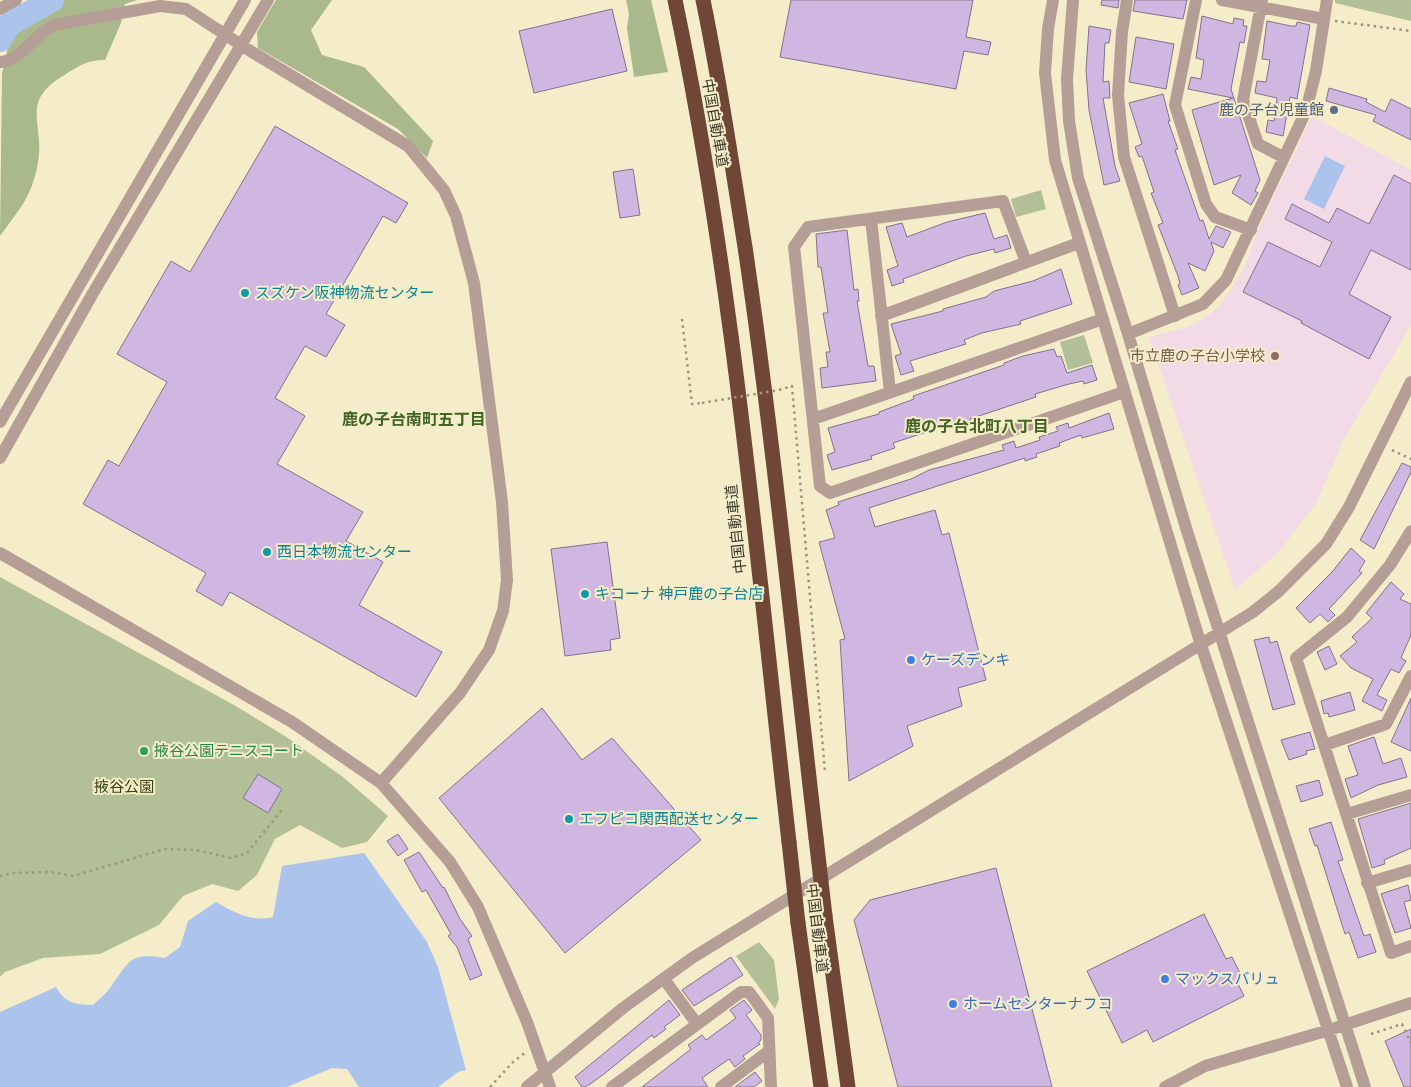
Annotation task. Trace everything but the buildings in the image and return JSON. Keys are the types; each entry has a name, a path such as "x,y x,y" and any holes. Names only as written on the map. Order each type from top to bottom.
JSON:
{"highway":[{"name":"中国自動車道","path":"675,0 704,155 726,309 798,923 821,1087"},
{"name":"中国自動車道","path":"703,0 731,155 755,318 773,454 825,916 848,1087"}],"street":[{"path":"0,9 16,0"},
{"path":"0,422 245,0"},
{"path":"0,458 93,293 268,0"},
{"path":"1053,0 1048,29 1046,73 1055,160 1200,642 1347,1087"},
{"path":"1073,0 1068,46 1067,79 1069,121 1078,178 1128,334 1218,632 1365,1087"},
{"path":"1127,0 1122,32 1118,96 1124,156 1175,316"},
{"path":"1196,0 1175,105 1206,204 1215,217 1251,230"},
{"path":"1222,0 1261,4 1324,20"},
{"path":"1128,334 1203,304 1226,280 1306,111 1316,71 1327,0"},
{"path":"1261,4 1243,100 1258,144 1283,157"},
{"path":"4,62 43,30 54,25 160,6 186,9 241,45 408,146 444,190 456,216 474,283 502,502 507,580 503,611 489,650 460,693 381,783"},
{"path":"1026,262 1003,201 808,226 794,247 820,486 830,493 1124,392"},
{"path":"871,219 890,392"},
{"path":"881,316 1079,243"},
{"path":"813,419 1103,319"},
{"path":"527,1087 623,1008 692,958 1200,642 1253,612 1279,591 1326,544 1349,507 1411,382"},
{"path":"1411,531 1390,565 1347,617 1296,658 1391,953 1411,946"},
{"path":"0,553 292,722 381,783 450,862 478,907 536,1045 550,1087"},
{"path":"1325,745 1386,724 1409,683"},
{"path":"1347,814 1411,795"},
{"path":"1367,883 1411,870"},
{"path":"664,978 697,1024"},
{"path":"612,1087 741,992 750,992 768,1018 771,1087"},
{"path":"1166,1087 1205,1066 1329,1030 1411,1003"},
{"path":"721,1087 770,1052"}],"path":[{"path":"1324,20 1411,31"},
{"path":"682,318 692,404 779,390 792,386 825,772"},
{"path":"1392,450 1411,459"},
{"path":"0,876 12,872 50,872 73,876 165,849 196,850 231,858 247,853 282,810"},
{"path":"1371,1034 1402,1024 1411,1043"},
{"path":"490,1087 514,1061 536,1045"}],"shaded area":[{"name":"市立鹿の子台小学校","path":"1312,116 1411,170 1411,325 1344,439 1317,502 1279,552 1235,590 1149,337 1188,327 1206,317 1221,304 1243,270 1260,225"}],"green space":[{"path":"61,0 137,0 125,4 121,23 105,60 93,61 80,66 51,84 42,94 37,114 39,148 36,174 24,202 0,236 2,74 11,33 23,23"},
{"path":"276,0 332,0 311,30 322,55 364,67 433,141 427,158 398,129 258,48 257,32"},
{"path":"626,0 651,0 668,72 634,77 627,28 629,14"},
{"path":"1335,0 1411,0 1411,21 1335,3"},
{"path":"1041,190 1046,209 1016,217 1011,199"},
{"path":"1084,335 1093,363 1068,370 1060,342"},
{"name":"掖谷公園","path":"0,577 234,705 285,736 343,777 388,816 367,842 342,848 300,825 275,839 257,875 238,891 212,884 183,896 159,925 100,954 43,958 5,972 0,977"},
{"path":"759,942 774,960 779,999 775,1009 736,956"}],"water":[{"path":"1325,156 1345,166 1324,209 1304,199"},
{"path":"364,853 427,942 438,967 466,1070 458,1072 438,1087 359,1087 347,1069 332,1068 287,1087 0,1087 0,1012 56,987 63,997 71,1002 93,1005 108,990 131,961 144,956 165,958 180,947 188,921 216,902 243,916 257,918 273,917 282,866"}],"waterway":[{"path":"0,40 8,25 52,0"}],"place":[{"name":"鹿の子台児童館","path":"1334,110"},
{"name":"スズケン阪神物流センター","path":"245,293"},
{"name":"市立鹿の子台小学校","path":"1275,356"},
{"name":"西日本物流センター","path":"267,552"},
{"name":"キコーナ 神戸鹿の子台店","path":"585,594"},
{"name":"ケーズデンキ","path":"911,660"},
{"name":"掖谷公園テニスコート","path":"144,751"},
{"name":"エフピコ関西配送センター","path":"569,819"},
{"name":"マックスバリュ","path":"1165,979"},
{"name":"ホームセンターナフコ","path":"953,1004"}],"district":[{"name":"鹿の子台南町五丁目","path":"414,419"},
{"name":"鹿の子台北町八丁目","path":"977,426"}]}
